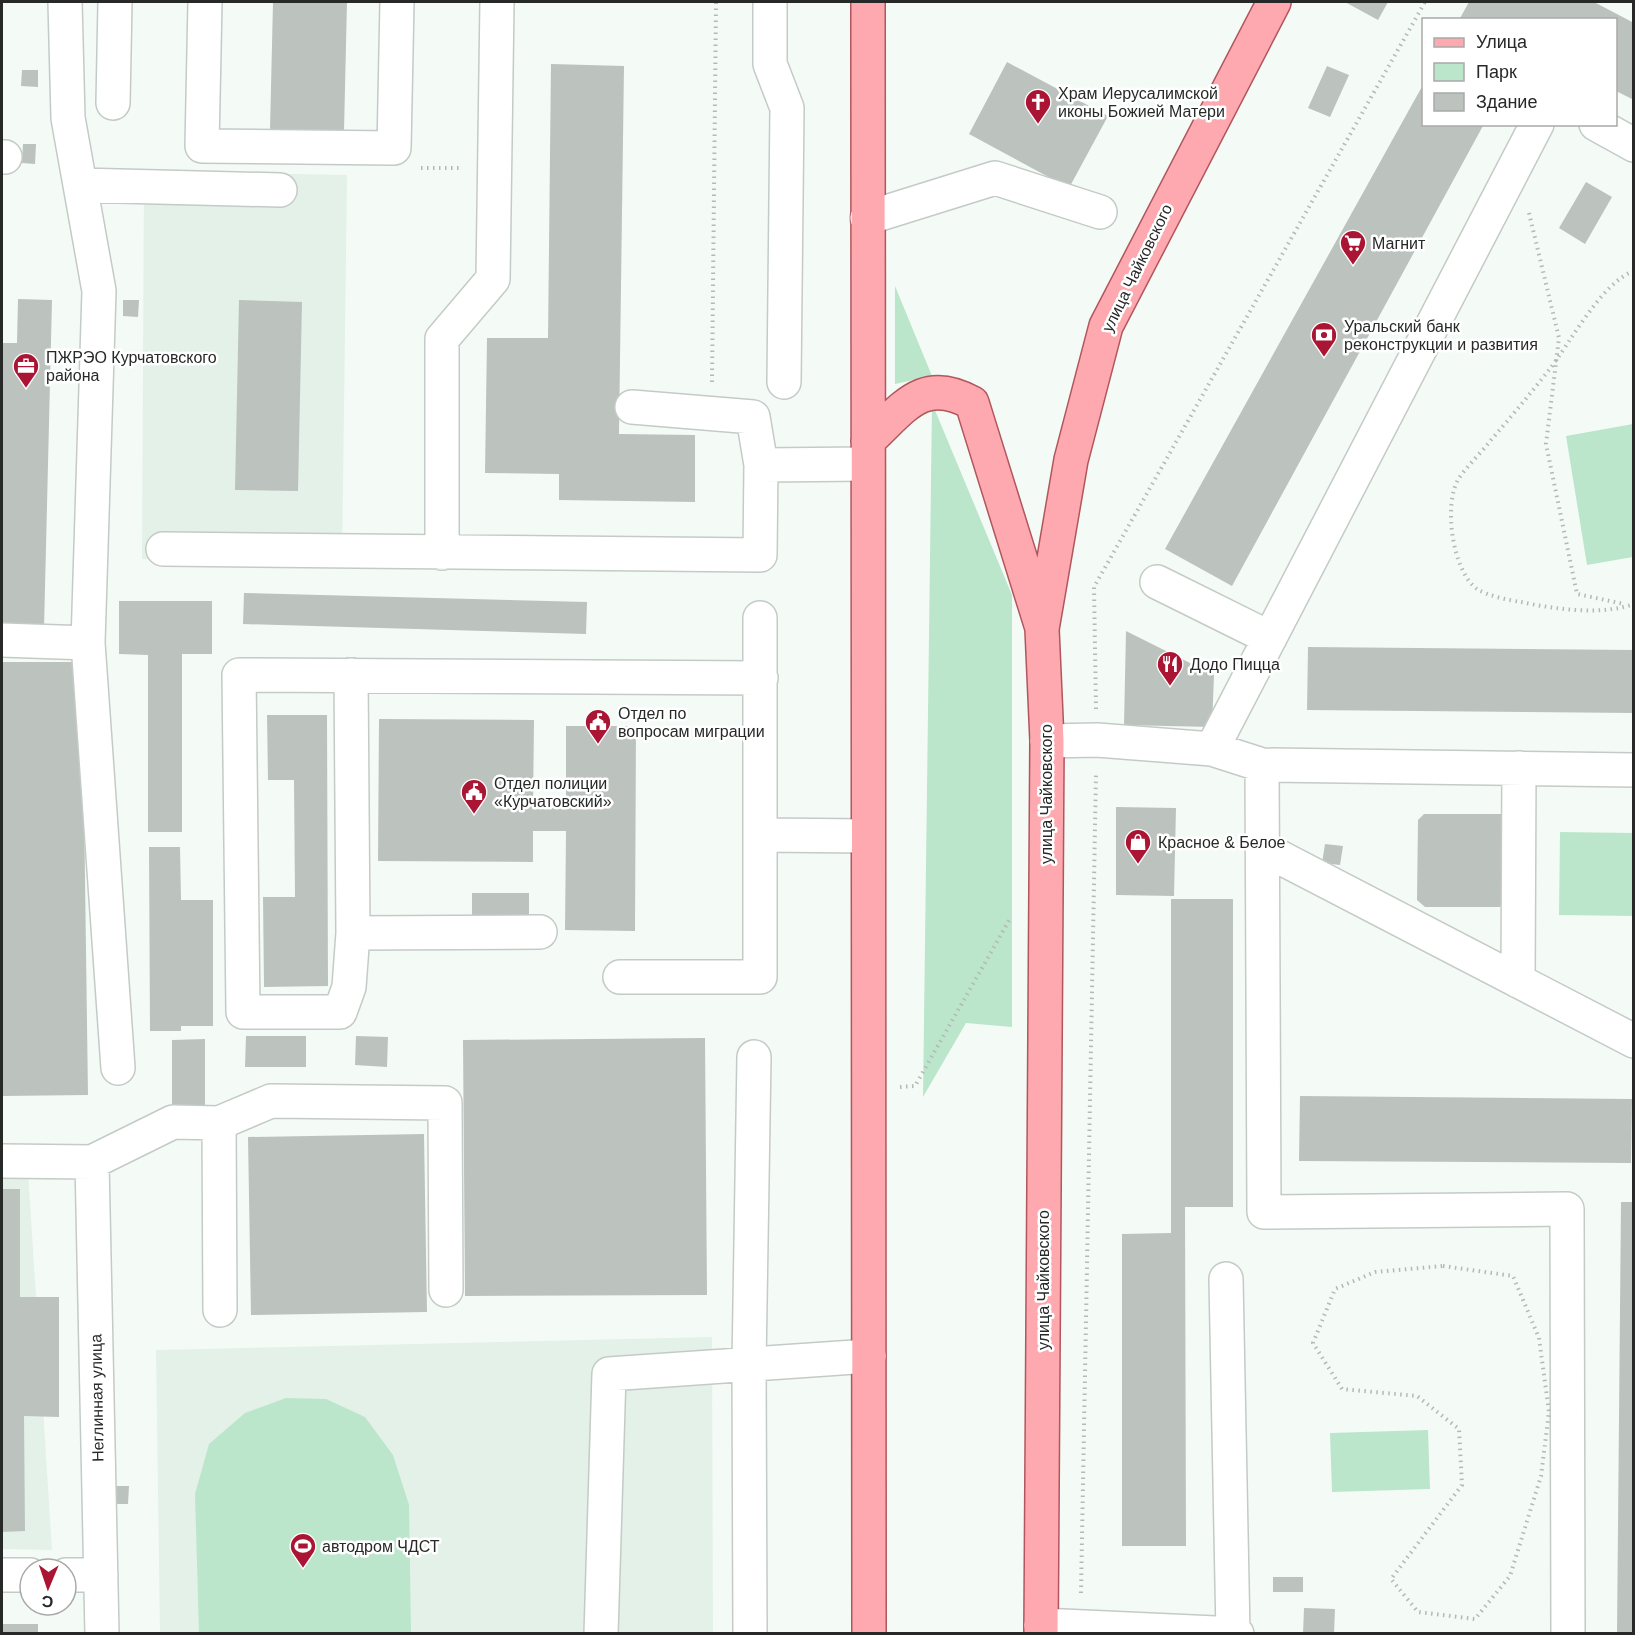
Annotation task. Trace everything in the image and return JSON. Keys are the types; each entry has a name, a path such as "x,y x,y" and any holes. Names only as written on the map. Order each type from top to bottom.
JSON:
{"main road":[{"path":"868,2 869,1634"},
{"name":"улица Чайковского","path":"1041,1629 1047,741 1042,629 1071,460 1106,326 1274,2"},
{"path":"868,453 915,399 933,391 954,393 972,403 1042,629"}],"street":[{"path":"65,2 68,118 99,291 88,643 118,1068"},
{"path":"113,103 115,2"},
{"path":"205,2 202,147 394,148 397,2"},
{"path":"442,552 442,339 493,279 497,2"},
{"path":"770,2 770,64 787,108 784,381"},
{"path":"1212,749 1536,126"},
{"path":"1600,126 1634,145"},
{"path":"867,218 995,178 1100,212"},
{"path":"80,186 280,190"},
{"path":"163,549 760,555 761,465 753,417 633,407"},
{"path":"761,465 868,453"},
{"path":"1157,582 1270,638"},
{"path":"620,977 760,977 760,618"},
{"path":"2,640 88,643"},
{"path":"351,675 353,933 349,987 340,1012 243,1012 239,675 351,675 761,678"},
{"path":"1047,741 1096,740 1212,749 1262,765 1634,770"},
{"path":"1262,765 1264,1212 1567,1209 1568,1634"},
{"path":"1518,981 1519,768"},
{"path":"760,835 868,836"},
{"path":"1262,848 1634,1041"},
{"path":"353,933 540,932"},
{"path":"750,1634 749,1365 754,1057"},
{"path":"2,1161 92,1162 173,1122 219,1123 271,1101 445,1103 446,1290"},
{"path":"219,1123 220,1311"},
{"name":"Неглинная улица","path":"92,1162 102,1634"},
{"path":"1041,1629 1080,1626 1235,1633 1227,1279"},
{"path":"601,1634 609,1374 869,1356"},
{"path":"2,1575 18,1575"},
{"path":"78,1575 101,1575"}],"path":[{"path":"711,414 716,2"},
{"path":"1080,1626 1096,740 1094,587 1425,2"},
{"path":"1416,16 1422,19"},
{"path":"1517,163 1559,338 1546,444 1577,594 1632,605"},
{"path":"1632,605 1607,609 1554,608 1508,600 1477,589 1459,563 1454,546 1451,507 1458,480 1556,360 1599,300 1624,274 1634,271"},
{"path":"870,1091 915,1086 1016,909"},
{"path":"1443,1266 1513,1276 1539,1338 1549,1412 1541,1476 1510,1576 1475,1619 1418,1612 1391,1579 1462,1485 1459,1429 1417,1396 1342,1389 1313,1343 1335,1289 1375,1272 1443,1266"}],"shaded area":[{"path":"144,171 347,175 342,568 142,559"},
{"path":"2,1154 27,1154 52,1550 2,1549"},
{"path":"712,1337 713,1633 160,1633 156,1350"}],"green space":[{"path":"895,286 932,376 895,384"},
{"path":"932,403 1012,595 1012,1027 966,1023 923,1097"},
{"path":"1633,424 1633,557 1587,565 1566,436"},
{"path":"1560,832 1633,833 1633,916 1559,915"},
{"name":"автодром ЧДСТ","path":"286,1398 326,1399 365,1417 393,1455 409,1505 411,1633 199,1633 195,1494 209,1444 245,1413"},
{"path":"1428,1430 1430,1489 1332,1492 1330,1433"}],"building":[{"path":"273,2 347,2 344,131 270,130"},
{"path":"1345,2 1388,2 1378,20"},
{"path":"1469,2 1594,2 1634,23 1634,100 1617,92 1617,18 1460,18"},
{"name":"Храм Иерусалимской иконы Божией Матери","path":"1007,62 1108,116 1069,188 969,134"},
{"path":"551,64 624,66 619,434 695,435 695,502 559,500 559,474 485,473 487,338 548,338"},
{"path":"1327,66 1349,75 1330,117 1308,108"},
{"path":"22,70 38,70 38,87 21,86"},
{"path":"1422,87 1422,126 1483,126 1232,586 1165,549"},
{"path":"23,144 36,144 35,164 22,163"},
{"path":"1586,182 1612,197 1585,244 1559,228"},
{"path":"18,299 52,300 44,629 2,628 2,343 17,343"},
{"path":"123,300 139,300 138,317 123,316"},
{"path":"239,300 302,302 298,491 235,490"},
{"path":"244,593 587,602 586,634 243,624"},
{"path":"119,601 212,601 212,654 182,654 182,832 148,832 148,655 119,654"},
{"path":"1126,631 1214,675 1212,727 1124,725"},
{"path":"1308,647 1634,650 1634,713 1307,710"},
{"path":"2,662 82,662 88,1095 2,1096"},
{"path":"267,715 327,715 328,986 264,987 263,897 295,897 294,780 268,780"},
{"path":"379,719 534,720 533,808 566,808 566,726 636,726 635,931 565,930 566,831 533,831 533,862 378,861"},
{"path":"1116,807 1176,808 1174,896 1116,895"},
{"path":"1424,814 1501,814 1508,822 1508,900 1500,907 1425,907 1417,900 1418,820"},
{"path":"1325,844 1343,846 1340,865 1322,863"},
{"path":"149,847 180,847 181,900 213,900 213,1026 181,1026 181,1031 150,1031"},
{"path":"472,893 529,893 529,916 472,916"},
{"path":"1171,899 1233,899 1233,1207 1185,1207 1186,1546 1122,1546 1122,1234 1171,1233"},
{"path":"246,1036 306,1036 306,1067 245,1067"},
{"path":"356,1036 388,1037 387,1067 355,1065"},
{"path":"705,1038 707,1295 465,1296 463,1040"},
{"path":"205,1039 205,1109 172,1109 172,1040"},
{"path":"1300,1096 1632,1099 1631,1163 1299,1161"},
{"path":"424,1134 427,1312 251,1315 248,1137"},
{"path":"2,1189 20,1189 20,1297 59,1297 59,1417 24,1416 25,1531 2,1532"},
{"path":"1621,1202 1634,1202 1634,1634 1617,1634"},
{"path":"116,1486 129,1486 128,1504 115,1504"},
{"path":"1273,1577 1303,1577 1303,1592 1273,1592"},
{"path":"1304,1608 1335,1609 1334,1634 1303,1634"},
{"path":"2,1624 38,1624 38,1634 2,1634"}],"place":[{"name":"Храм Иерусалимской иконы Божией Матери","path":"1038,125"},
{"name":"Магнит","path":"1353,266"},
{"name":"Уральский банк реконструкции и развития","path":"1324,358"},
{"name":"ПЖРЭО Курчатовского района","path":"26,389"},
{"name":"Додо Пицца","path":"1170,687"},
{"name":"Отдел по вопросам миграции","path":"598,745"},
{"name":"Отдел полиции «Курчатовский»","path":"474,815"},
{"name":"Красное & Белое","path":"1138,865"},
{"name":"автодром ЧДСТ","path":"303,1569"}]}
